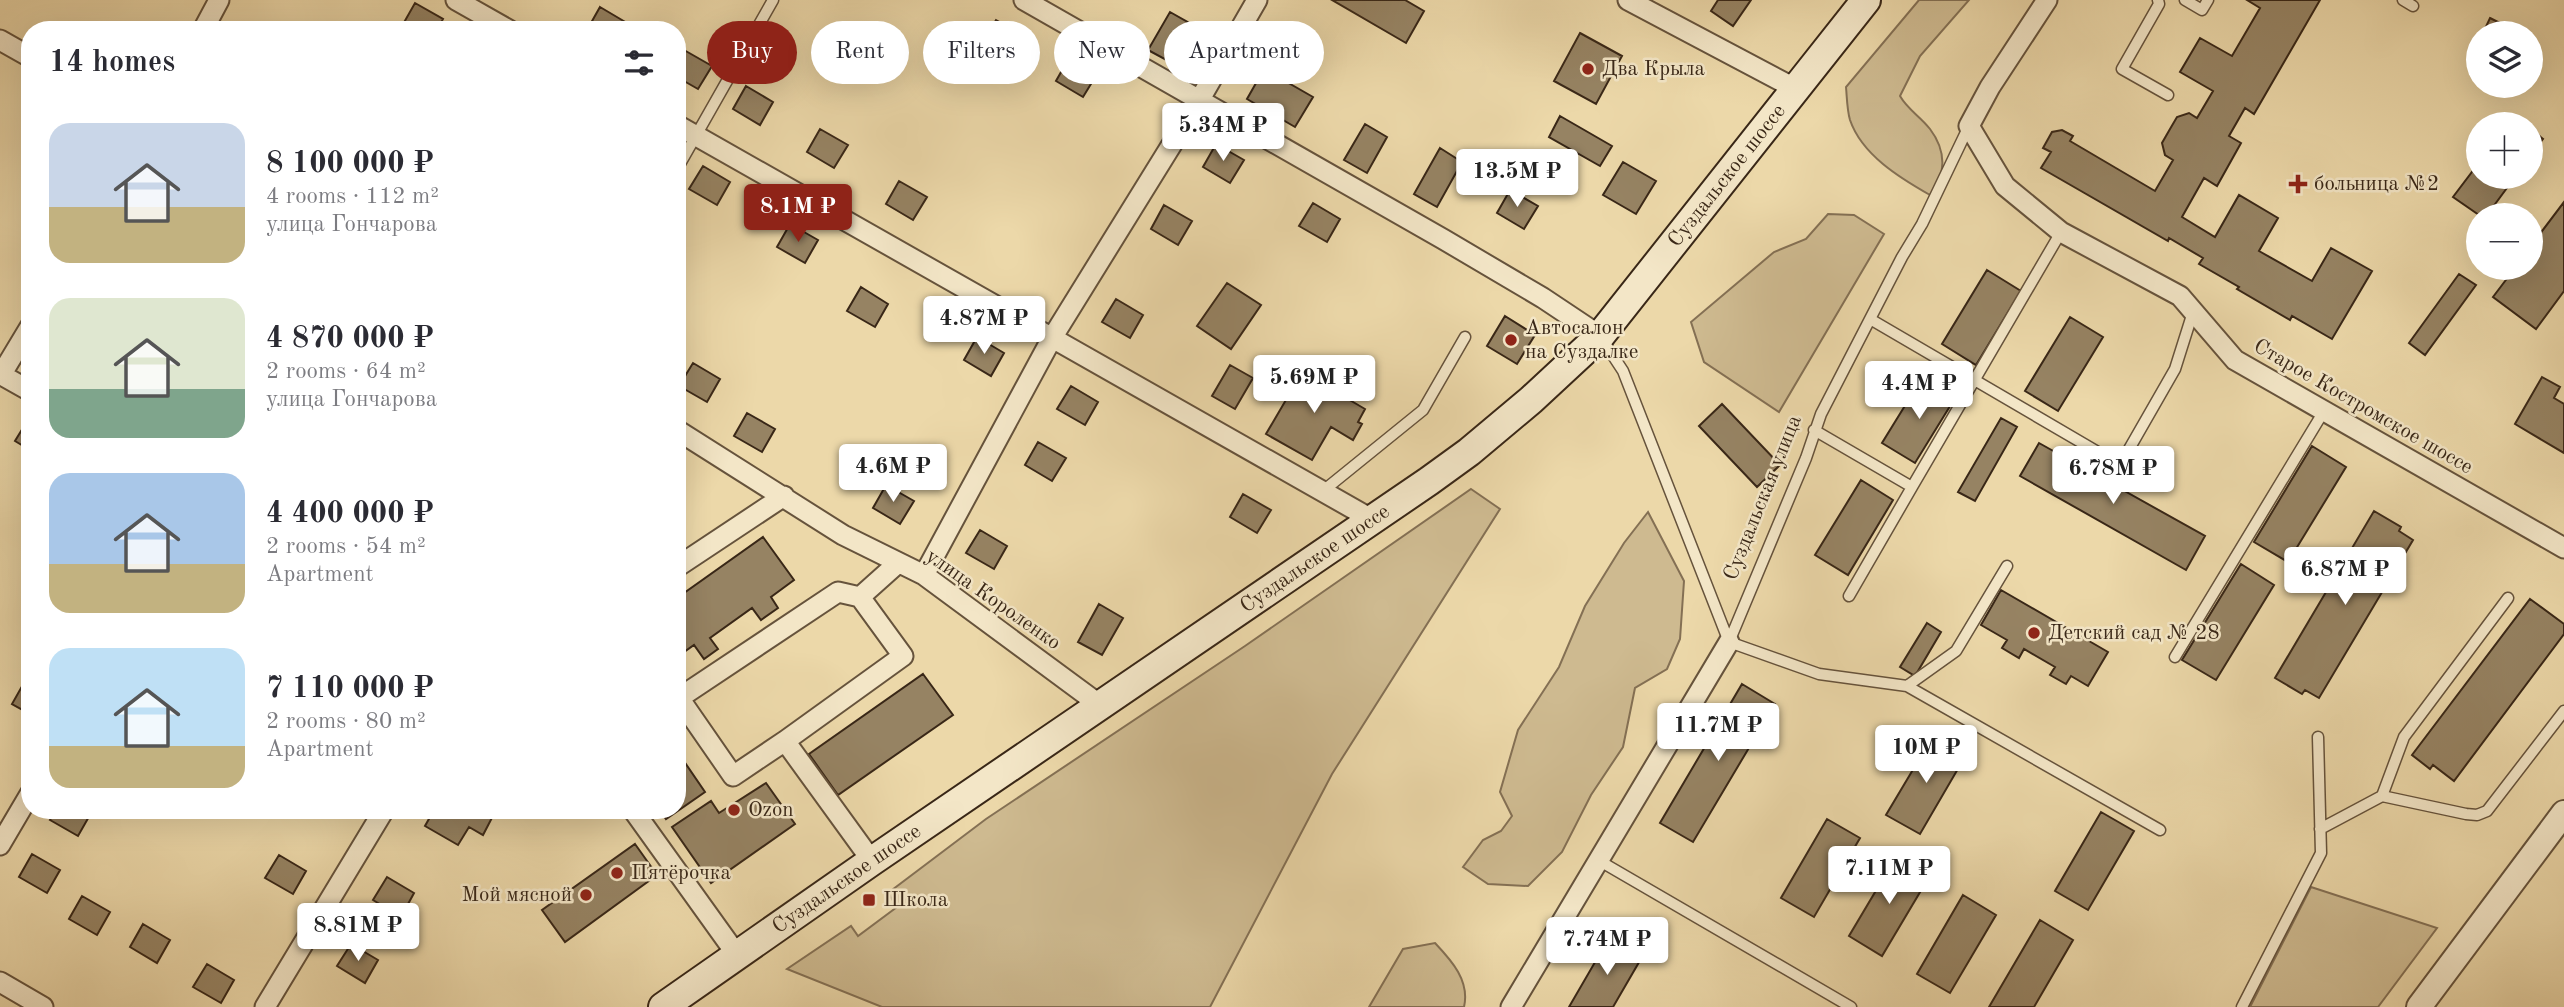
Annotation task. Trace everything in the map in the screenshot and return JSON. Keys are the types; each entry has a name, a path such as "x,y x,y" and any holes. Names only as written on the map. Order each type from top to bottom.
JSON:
{"main road":[{"name":"Суздальское шоссе","path":"663,1007 1469,452 1600,336 1866,0"}],"street":[{"path":"208,21 219,0"},
{"path":"456,0 493,21"},
{"path":"1024,0 1543,298 1600,336"},
{"path":"924,575 1052,338 1200,99 1257,0"},
{"path":"1628,0 1796,89"},
{"name":"Суздальская улица","path":"1969,126 1990,87 2047,0"},
{"path":"0,40 21,52"},
{"name":"Старое Костромское шоссе","path":"1969,126 2005,186 2061,232 2180,296 2235,360 2564,548"},
{"path":"686,130 1373,520"},
{"path":"21,342 1,375 21,386"},
{"name":"улица Короленко","path":"686,436 843,535 924,575 1100,705"},
{"path":"686,561 784,496"},
{"path":"860,597 898,563"},
{"path":"686,692 838,592 860,597 903,656 733,776 686,708"},
{"name":"Суздальская улица","path":"1511,1007 1729,642"},
{"path":"785,741 872,861"},
{"path":"0,845 21,809"},
{"path":"2419,1007 2564,813"},
{"path":"265,1007 379,819"},
{"path":"639,819 737,955"},
{"path":"0,982 43,1007"}],"lane":[{"path":"686,154 773,0"},
{"path":"2158,0 2160,4 2122,69 2168,95"},
{"path":"2185,0 2202,10 2208,0"},
{"path":"2403,0 2413,6"},
{"name":"Суздальская улица","path":"1729,642 1806,458 1814,430 1922,224 1969,126"},
{"path":"1849,596 2061,232"},
{"path":"1870,319 2120,465 2175,369 2193,311"},
{"path":"1600,336 1623,371 1729,642 1819,674 1907,686 2160,830"},
{"path":"1323,491 1423,410 1465,337"},
{"path":"2175,657 2324,411"},
{"path":"1814,430 1912,488"},
{"path":"1907,686 1956,651 2007,566"},
{"path":"2382,796 2403,737 2508,598"},
{"path":"2320,829 2382,796 2466,814 2477,815 2487,811 2564,711"},
{"path":"2242,1007 2321,853 2318,737"},
{"path":"1598,860 1851,1007"}],"shaded area":[{"path":"1919,0 1969,0 1920,56 1900,96 1930,129 1942,154 1942,171 1930,195 1883,164 1863,144 1850,120 1846,87"},
{"path":"1828,214 1854,215 1884,234 1779,412 1704,362 1691,322 1774,252 1806,239"},
{"path":"1471,489 1500,509 1332,774 1210,1007 882,1007 787,969 851,926 858,936 897,907 888,893 986,819 1245,646"},
{"path":"1648,512 1684,581 1680,639 1667,669 1635,688 1623,747 1591,795 1562,852 1528,886 1488,884 1463,867 1483,840 1501,831 1512,816 1500,792 1518,730 1559,667 1585,606 1624,543"},
{"path":"2311,887 2437,928 2378,1007 2250,1007"},
{"path":"1435,943 1453,964 1462,980 1464,1007 1369,1007 1403,949"}],"building":[{"path":"1332,0 1405,0 1424,11 1406,43"},
{"path":"1718,0 1751,0 1733,26 1711,11"},
{"name":"больница №2","path":"2247,0 2320,0 2254,114 2245,108 2229,136 2241,143 2217,186 2204,178 2182,217 2215,237 2239,195 2278,218 2259,251 2312,281 2331,248 2372,271 2332,339 2292,316 2290,320 2237,289 2239,287 2199,264 2203,258 2169,238 2168,241 2041,168 2051,152 2043,148 2052,132 2062,130 2073,136 2070,141 2155,191 2173,160 2165,155 2162,143 2170,129 2177,117 2189,113 2197,118 2213,91 2180,72 2200,38 2232,56 2260,8"},
{"path":"415,3 443,19 442,21 405,21"},
{"path":"600,7 624,21 592,21"},
{"path":"1170,12 1186,21 1165,21"},
{"path":"1164,22 1164,59 1150,51"},
{"name":"Два Крыла","path":"1580,33 1622,56 1596,104 1554,81"},
{"path":"686,51 707,63 707,74 698,89 686,82"},
{"path":"1061,84 1091,84 1083,97"},
{"path":"1256,84 1290,84 1313,97 1295,127 1247,99"},
{"path":"746,86 773,102 760,125 733,109"},
{"path":"1560,116 1612,146 1600,166 1549,137"},
{"path":"1365,124 1387,137 1367,173 1344,160"},
{"path":"820,129 848,145 834,168 807,152"},
{"path":"1216,144 1244,160 1230,183 1203,167"},
{"path":"1440,148 1462,162 1437,207 1414,194"},
{"path":"1623,162 1656,181 1636,214 1603,195"},
{"path":"703,166 730,182 717,205 689,189"},
{"path":"2466,180 2466,189 2506,189 2496,203 2466,203 2466,206 2453,197"},
{"path":"899,181 927,197 913,220 886,204"},
{"path":"1510,190 1538,206 1524,229 1497,213"},
{"path":"2564,202 2564,291 2536,329 2493,297 2506,280 2543,280 2543,230"},
{"path":"1313,203 1340,219 1327,242 1299,226"},
{"path":"1164,205 1192,221 1178,245 1151,229"},
{"path":"790,224 818,240 805,263 777,247"},
{"path":"1987,270 2021,291 1976,365 1942,344"},
{"path":"2459,274 2476,285 2425,355 2409,343"},
{"path":"1227,283 1261,305 1231,349 1197,326"},
{"path":"861,287 888,304 875,327 847,311"},
{"path":"1116,299 1143,315 1130,338 1102,322"},
{"name":"Автосалон на Суздалке","path":"1505,316 1535,335 1517,364 1487,346"},
{"path":"2070,317 2103,337 2058,411 2025,391"},
{"path":"977,337 1004,353 991,376 964,360"},
{"path":"693,363 720,379 707,402 686,390 686,374"},
{"path":"1230,365 1253,378 1235,409 1212,396"},
{"path":"1304,369 1350,396 1348,399 1365,409 1358,422 1362,424 1353,440 1331,427 1312,460 1266,434"},
{"path":"2542,377 2560,387 2554,398 2564,404 2564,453 2515,424"},
{"path":"1922,378 1955,398 1915,463 1882,443"},
{"path":"1071,386 1098,402 1085,425 1057,409"},
{"path":"1722,404 1780,465 1757,487 1699,426"},
{"path":"747,413 775,429 762,452 734,436"},
{"path":"2001,418 2017,427 1975,501 1958,492"},
{"path":"21,431 21,445 15,441"},
{"path":"1038,442 1066,458 1052,481 1025,465"},
{"path":"2039,443 2205,536 2186,570 2020,476"},
{"path":"2312,446 2346,467 2288,562 2254,542"},
{"path":"1861,480 1893,500 1848,575 1815,555"},
{"path":"886,485 914,501 900,524 873,508"},
{"path":"1243,494 1271,510 1257,533 1230,517"},
{"path":"2374,511 2401,527 2399,531 2413,540 2319,698 2305,690 2302,694 2275,678"},
{"path":"980,530 1007,546 994,569 966,553"},
{"path":"763,537 794,580 771,597 778,608 761,620 752,608 710,638 718,649 704,659 694,645 686,651 686,592"},
{"path":"2241,564 2274,585 2216,680 2182,660"},
{"name":"Детский сад № 28","path":"2001,590 2108,652 2088,686 2071,676 2066,684 2050,675 2055,667 2024,649 2019,658 2002,648 2007,640 1981,625"},
{"path":"2530,599 2564,624 2564,634 2454,781 2433,765 2430,769 2412,755"},
{"path":"1099,604 1123,618 1102,655 1078,642"},
{"path":"1927,623 1941,632 1915,676 1900,667"},
{"path":"923,674 953,715 838,795 809,754"},
{"path":"1742,684 1775,704 1693,842 1660,823"},
{"path":"21,688 21,709 12,704"},
{"path":"1933,736 1966,755 1920,834 1886,815"},
{"path":"686,764 705,792 686,805"},
{"path":"766,783 795,824 711,883 672,827 711,801 719,813"},
{"path":"2101,812 2134,831 2088,910 2055,891"},
{"path":"51,819 88,819 78,836"},
{"path":"429,819 491,819 483,835 469,827 458,845 425,826"},
{"path":"1827,819 1860,838 1814,917 1781,898"},
{"path":"635,844 657,875 565,942 542,910"},
{"path":"32,854 60,870 47,893 19,877"},
{"path":"279,855 306,871 293,894 265,878"},
{"path":"1896,857 1929,877 1882,956 1849,936"},
{"path":"387,877 414,893 401,917 373,900"},
{"path":"1963,895 1996,915 1950,993 1917,974"},
{"path":"82,896 110,912 97,935 69,919"},
{"path":"2040,920 2073,940 2034,1007 1989,1007"},
{"path":"143,924 170,940 157,963 130,947"},
{"path":"1609,938 1642,957 1613,1007 1569,1007"},
{"path":"351,944 378,960 365,983 337,966"},
{"path":"207,964 234,980 221,1003 193,987"}],"place":[{"name":"Два Крыла","path":"1588,69"},
{"name":"больница №2","path":"2298,184"},
{"name":"Автосалон на Суздалке","path":"1511,340"},
{"name":"Детский сад № 28","path":"2034,633"},
{"name":"Ozon","path":"734,810"},
{"name":"Пятёрочка","path":"617,873"},
{"name":"Мой мясной","path":"586,895"},
{"name":"Школа","path":"869,900"}]}
